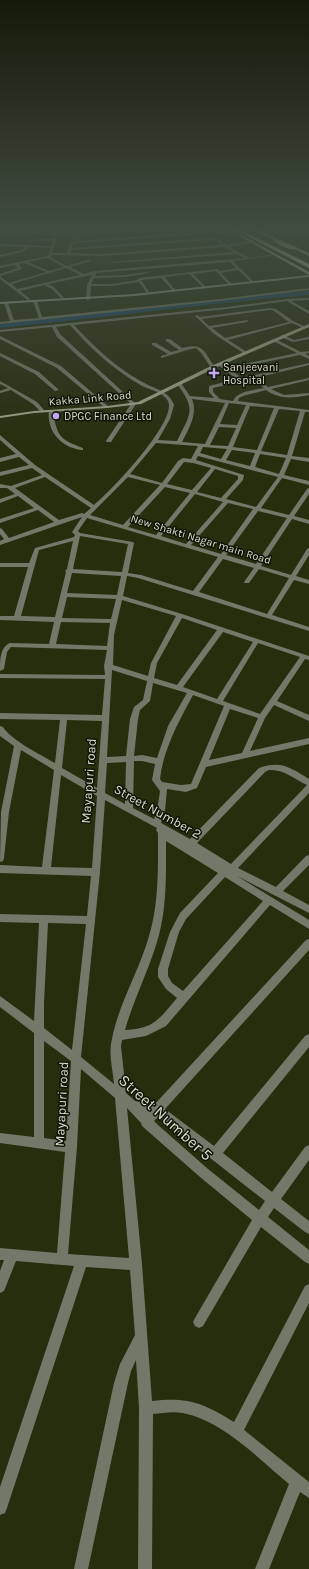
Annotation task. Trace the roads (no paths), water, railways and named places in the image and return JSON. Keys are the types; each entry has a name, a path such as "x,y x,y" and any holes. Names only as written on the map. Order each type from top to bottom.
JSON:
{"main road":[{"path":"0,302 11,301"},
{"path":"0,302 32,301"},
{"name":"Kakka Link Road","path":"0,416 134,404 162,393 213,367 307,326"}],"street":[{"path":"35,301 41,318"},
{"path":"0,323 208,301"},
{"path":"0,331 278,301"},
{"path":"289,301 309,313"},
{"path":"6,303 12,321"},
{"path":"199,318 267,308 275,310 292,322 307,326"},
{"path":"192,310 208,327 245,353"},
{"path":"208,327 247,321"},
{"path":"226,340 292,322"},
{"path":"52,646 77,536 75,530 86,516 126,475 156,441 171,412 172,405 168,398 162,393 145,385 124,371 81,335 72,324"},
{"path":"54,326 59,336 134,404 109,441"},
{"path":"283,336 293,341 309,338"},
{"path":"0,337 59,367 107,407"},
{"path":"168,340 182,350"},
{"path":"274,340 309,358"},
{"path":"154,344 171,354"},
{"path":"163,357 191,347 197,347 213,367"},
{"path":"228,370 244,365 309,352"},
{"path":"0,354 37,373 57,390"},
{"path":"220,364 241,380"},
{"path":"218,400 211,392 210,388 309,364"},
{"path":"253,378 282,397 309,394"},
{"path":"235,402 239,396 309,379"},
{"path":"0,382 36,403 43,411"},
{"path":"179,384 193,403 193,411 179,443"},
{"path":"0,392 11,388"},
{"path":"190,397 306,410 281,476 195,593"},
{"path":"193,461 217,425 228,401"},
{"path":"223,460 230,448 249,403"},
{"path":"252,468 277,407"},
{"path":"51,411 53,427 58,438 67,444 81,449"},
{"path":"217,425 239,427"},
{"path":"0,437 2,442 33,466 94,508"},
{"path":"156,441 230,448 309,460"},
{"path":"197,454 309,483"},
{"path":"0,460 19,455"},
{"path":"124,527 163,485 180,462 185,460 193,461 242,476 188,546"},
{"path":"0,474 33,466"},
{"path":"156,537 194,493 197,485 214,467"},
{"path":"10,488 46,475"},
{"path":"126,475 309,522"},
{"path":"0,486 10,488 58,522"},
{"path":"247,582 309,490"},
{"path":"0,501 19,494"},
{"path":"0,521 39,508"},
{"path":"0,543 58,522 79,516 86,516"},
{"name":"New Shakti Nagar main Road","path":"86,516 309,582"},
{"path":"0,530 8,540"},
{"name":"Mayapuri road","path":"62,1259 76,1059 96,872 108,666 113,622 131,543 137,532"},
{"path":"17,618 36,549 77,536 131,543"},
{"path":"268,615 309,550"},
{"path":"0,565 31,566"},
{"path":"68,571 124,574 152,579 309,628"},
{"path":"63,595 119,597 180,615 306,657 262,717 245,754"},
{"path":"129,810 130,759 136,713 138,706 146,701 154,663 180,615"},
{"path":"0,618 113,622"},
{"path":"179,688 221,629"},
{"path":"219,702 256,640"},
{"path":"0,670 2,655 7,646 110,648"},
{"path":"108,666 179,688 262,717"},
{"path":"0,676 107,676"},
{"path":"145,1569 146,1408 136,1264 116,1064 116,1046 123,1015 156,926 159,903 159,828 164,790 158,784 156,776 172,726 191,692"},
{"path":"273,702 309,718"},
{"path":"158,784 182,789 192,788 205,764 228,705"},
{"path":"0,716 105,718"},
{"path":"46,871 64,717"},
{"name":"Street Number 2","path":"0,729 3,734 18,745 159,828 191,843 228,870 277,892 309,909"},
{"path":"205,764 309,741"},
{"path":"0,858 3,812 18,745"},
{"path":"103,760 148,759 160,762"},
{"path":"191,843 262,770 269,766 281,767 309,783"},
{"path":"183,997 169,986 163,977 163,969 175,932 183,916 309,788"},
{"path":"159,828 167,836 228,870 269,900 309,925"},
{"path":"277,892 309,858"},
{"path":"0,869 96,872"},
{"path":"118,1035 138,1035 154,1029 162,1023 183,997 269,900"},
{"path":"0,918 91,920"},
{"path":"39,1143 38,1031 40,969 44,919"},
{"path":"146,1122 158,1111 309,943"},
{"name":"Street Number 5","path":"0,1001 76,1059 120,1095 133,1106 146,1122 204,1173 309,1258"},
{"path":"215,1154 309,1039"},
{"path":"133,1106 158,1111 167,1116 309,1228"},
{"path":"0,1138 71,1146"},
{"path":"199,1322 260,1218 274,1201 309,1151"},
{"path":"0,1287 6,1254 136,1264"},
{"path":"0,1508 82,1261"},
{"path":"236,1432 309,1290"},
{"path":"81,1569 120,1383 141,1337"},
{"path":"146,1408 184,1406 204,1413 246,1439 309,1491"},
{"path":"262,1569 297,1482"}],"waterway":[{"path":"0,326 222,301"}],"place":[{"name":"Sanjeevani Hospital","path":"214,373"},
{"name":"DPGC Finance Ltd","path":"56,416"}]}
